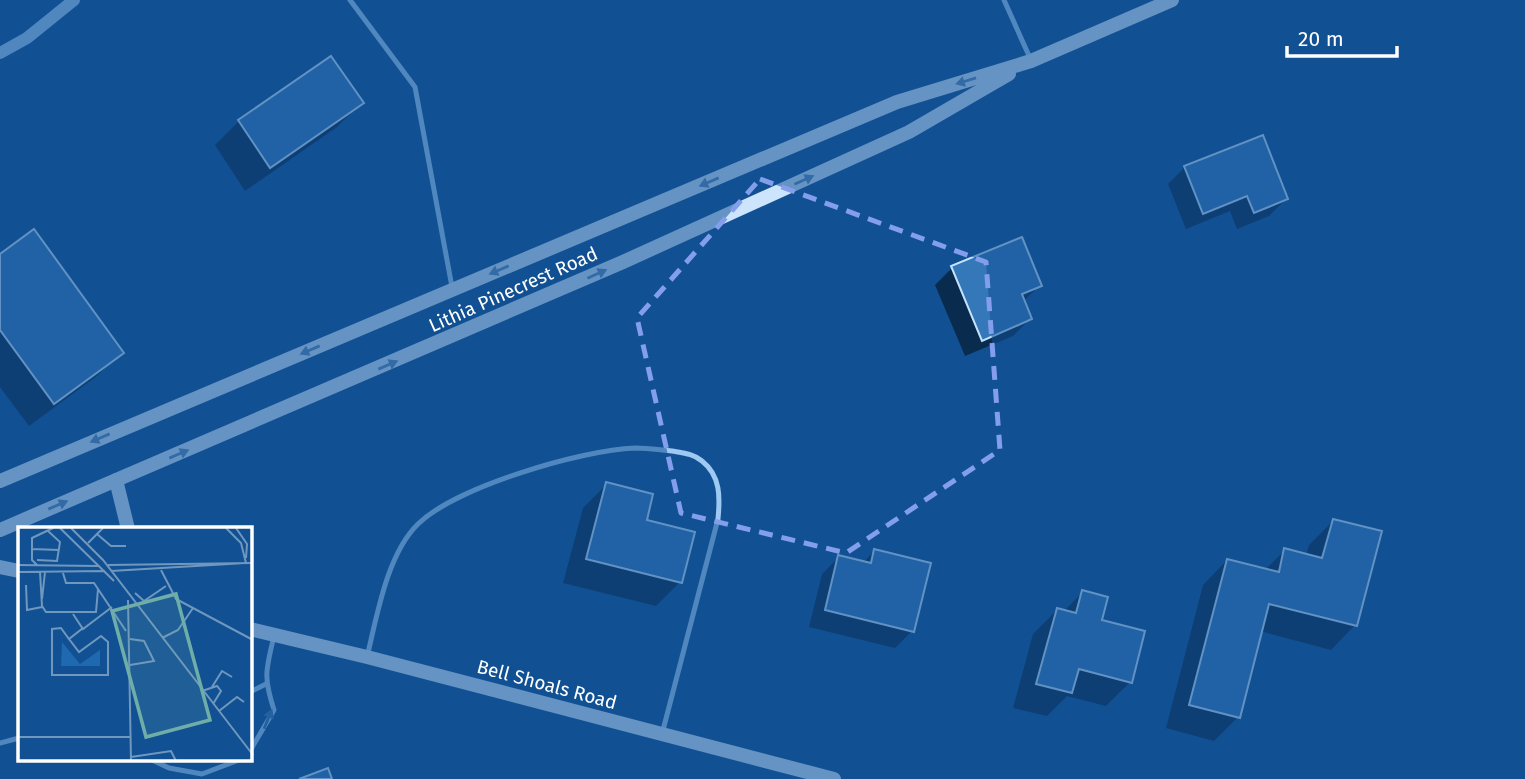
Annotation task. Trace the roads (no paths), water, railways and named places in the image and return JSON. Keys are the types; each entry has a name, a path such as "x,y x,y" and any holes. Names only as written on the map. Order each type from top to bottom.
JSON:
{"main road":[{"name":"Lithia Pinecrest Road","path":"0,481 897,102 1031,61 1172,0"},
{"name":"Lithia Pinecrest Road","path":"0,530 610,268 909,132 1031,61"},
{"path":"116,480 128,527"},
{"path":"0,567 18,570"},
{"name":"Bell Shoals Road","path":"252,630 834,779"}],"street":[{"path":"0,53 27,38 74,0"}],"lane":[{"path":"350,0 415,87 453,290"},
{"path":"1004,0 1031,61"},
{"path":"367,657 397,551 416,526 435,509 506,477 597,453 641,448 690,454 702,461 714,474 720,493 718,519 662,734"},
{"path":"252,748 274,710 266,684 266,669 274,636"},
{"path":"252,691 266,684"},
{"path":"0,743 18,737"},
{"path":"156,762 169,768 202,774 234,762"}]}
